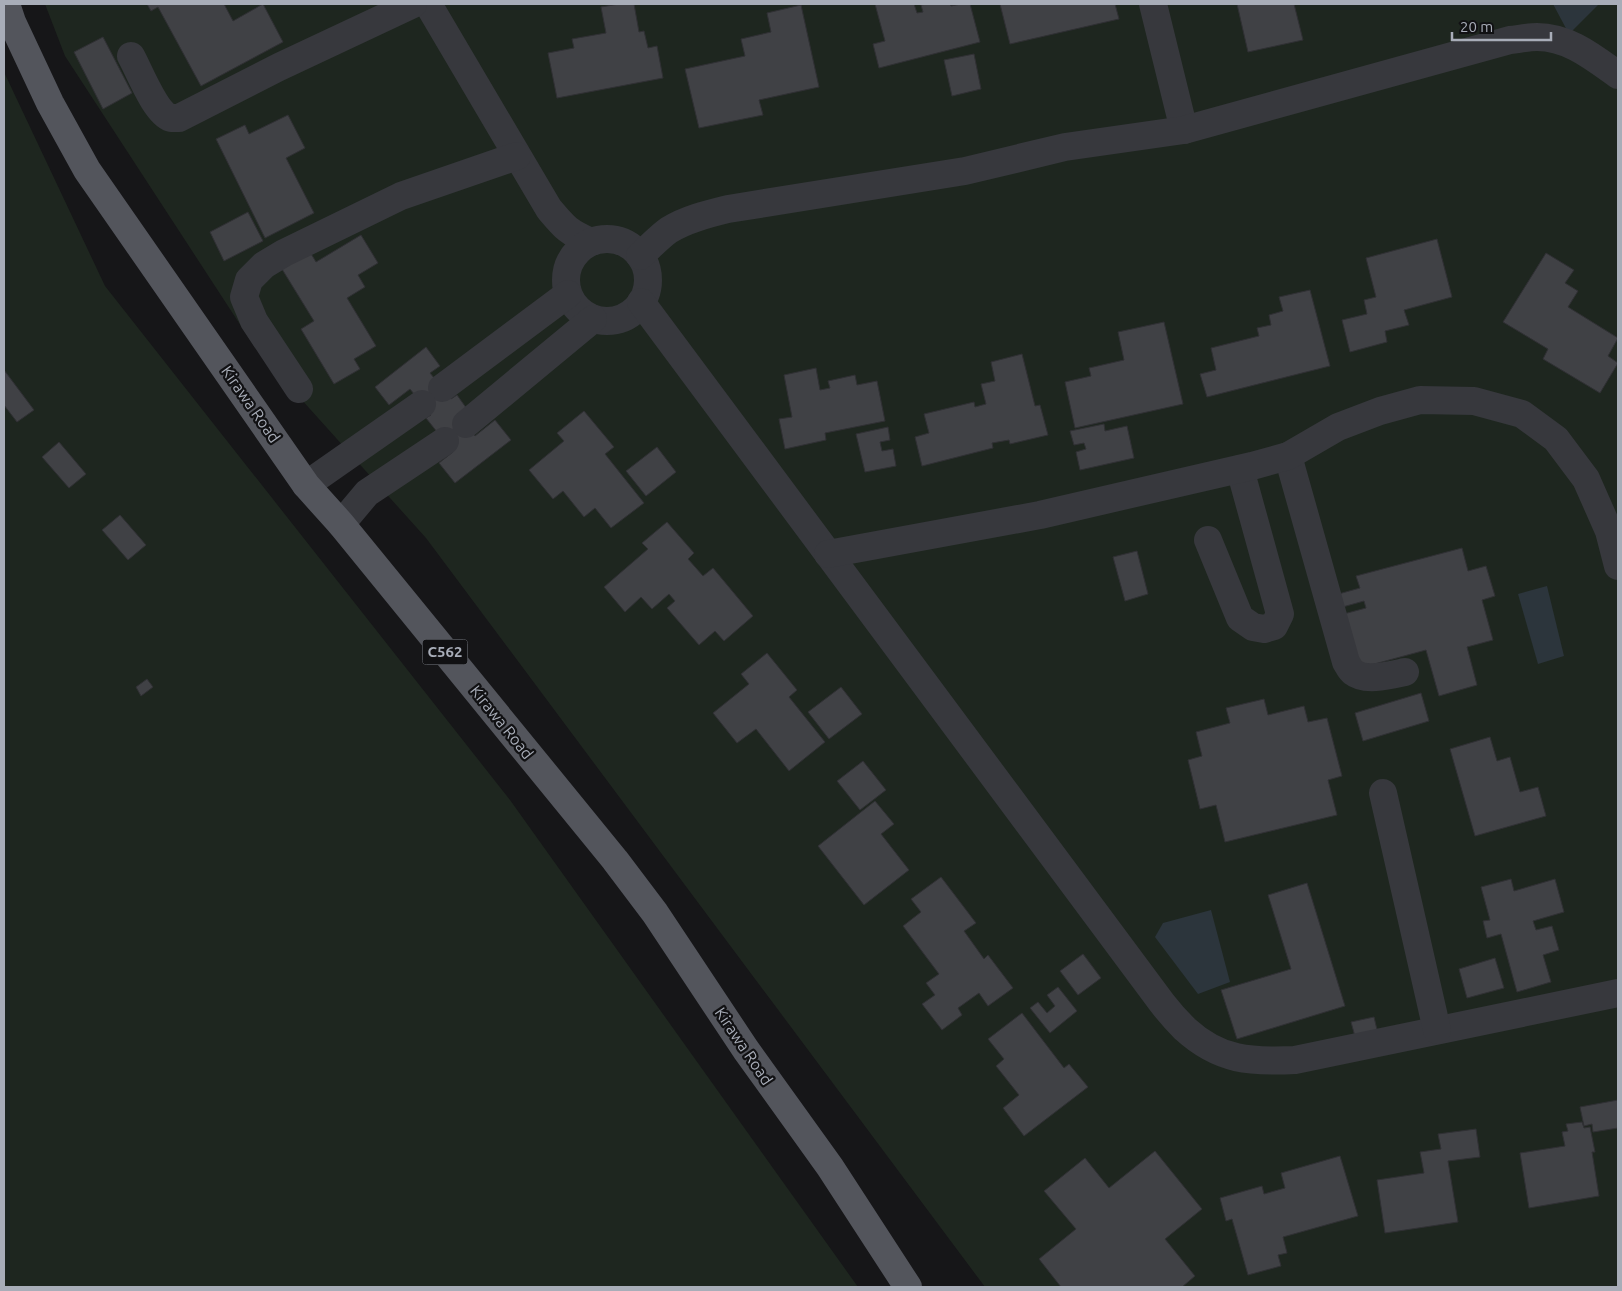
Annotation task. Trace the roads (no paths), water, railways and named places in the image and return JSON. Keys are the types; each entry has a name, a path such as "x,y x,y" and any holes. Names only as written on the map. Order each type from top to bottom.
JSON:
{"main road":[{"name":"Kirawa Road","path":"6,4 12,22 50,102 87,170 306,485 341,524 615,860 655,913 746,1050 830,1167 908,1287"}],"street":[{"path":"131,56 161,111 170,118 179,118 278,67 412,4"},
{"path":"428,4 548,209 572,234 591,242"},
{"path":"1154,4 1184,130"},
{"path":"640,256 668,231 683,222 728,210 965,171 1065,148 1184,130 1510,40 1538,37 1563,41 1591,55 1618,75"},
{"path":"299,390 254,321 244,297 249,280 264,265 284,253 401,196 516,156"},
{"path":"602,239 623,242 640,256 648,274 646,294 629,315 612,321 594,319 578,309 568,294 566,274 574,255 591,242 602,239"},
{"path":"306,485 432,396 568,294"},
{"path":"641,302 1162,1003 1185,1029 1210,1047 1245,1060 1295,1060 1618,993"},
{"path":"466,424 594,319"},
{"path":"828,554 1040,515 1240,469 1288,456 1338,427 1380,411 1420,400 1474,401 1522,414 1556,439 1586,479 1609,531 1618,566"},
{"path":"341,524 367,493 444,441"},
{"path":"1288,456 1346,662 1352,672 1362,676 1380,677 1405,672"},
{"path":"1208,540 1240,618 1253,627 1264,629 1274,626 1280,614 1240,469"},
{"path":"1383,793 1438,1030"}]}
